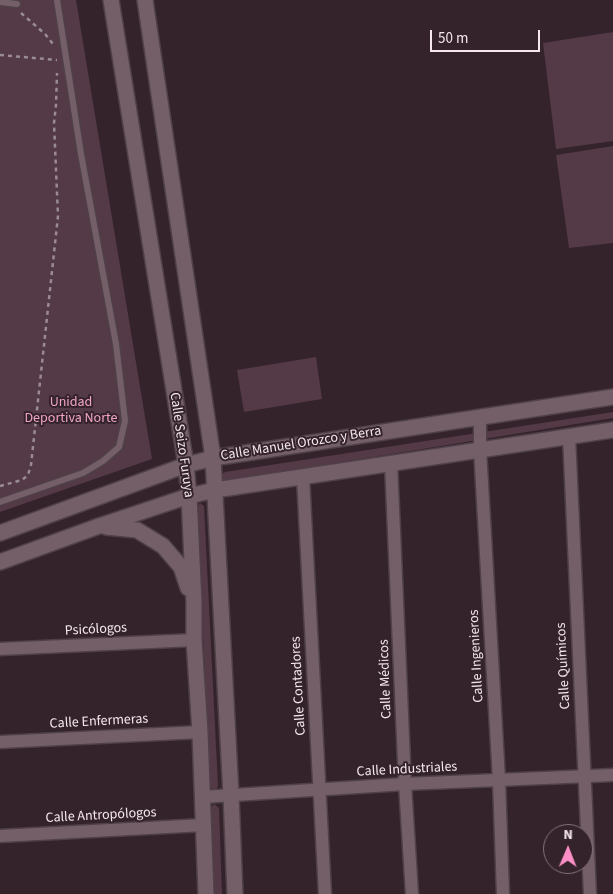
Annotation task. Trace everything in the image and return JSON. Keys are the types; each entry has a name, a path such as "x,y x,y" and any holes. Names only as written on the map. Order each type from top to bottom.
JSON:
{"street":[{"name":"Calle Seizo Furuya","path":"111,0 186,465 203,796 206,894"},
{"name":"Calle Seizo Furuya","path":"145,0 213,458 235,894"},
{"name":"Calle Manuel Orozco y Berra","path":"0,533 186,465 213,458 613,397"},
{"name":"Calle Ingenieros","path":"480,417 480,449 499,780 503,894"},
{"path":"0,562 99,526 189,496 215,490 613,430"},
{"name":"Calle Químicos","path":"569,436 590,894"},
{"name":"Calle Médicos","path":"392,463 405,784 412,894"},
{"name":"Calle Contadores","path":"303,477 325,894"},
{"path":"99,526 137,530 163,546 181,567 194,603"},
{"name":"Psicólogos","path":"0,649 194,640"},
{"name":"Calle Enfermeras","path":"0,742 200,732"},
{"name":"Calle Industriales","path":"203,796 405,784 613,775"},
{"name":"Calle Antropólogos","path":"0,836 204,826"}],"lane":[{"path":"0,502 84,473 97,465 119,447 125,421 116,344 83,164 57,0"},
{"path":"0,2 17,4"}],"path":[{"path":"17,4 21,14 45,34 53,44"},
{"path":"0,486 22,480 28,475 32,465 58,216 54,123 57,60 55,52"},
{"path":"0,55 57,60 66,59"}],"green space":[{"name":"Unidad Deportiva Norte","path":"0,0 76,0 152,459 0,512"},
{"path":"613,32 613,141 556,149 543,43"},
{"path":"613,146 613,243 569,248 556,155"},
{"path":"316,357 322,399 244,412 237,370"},
{"path":"613,412 613,418 220,481 220,475 225,472"},
{"path":"200,503 204,506 218,786 215,791 210,787 197,508"},
{"path":"214,804 219,808 222,894 214,894 211,808"}]}
